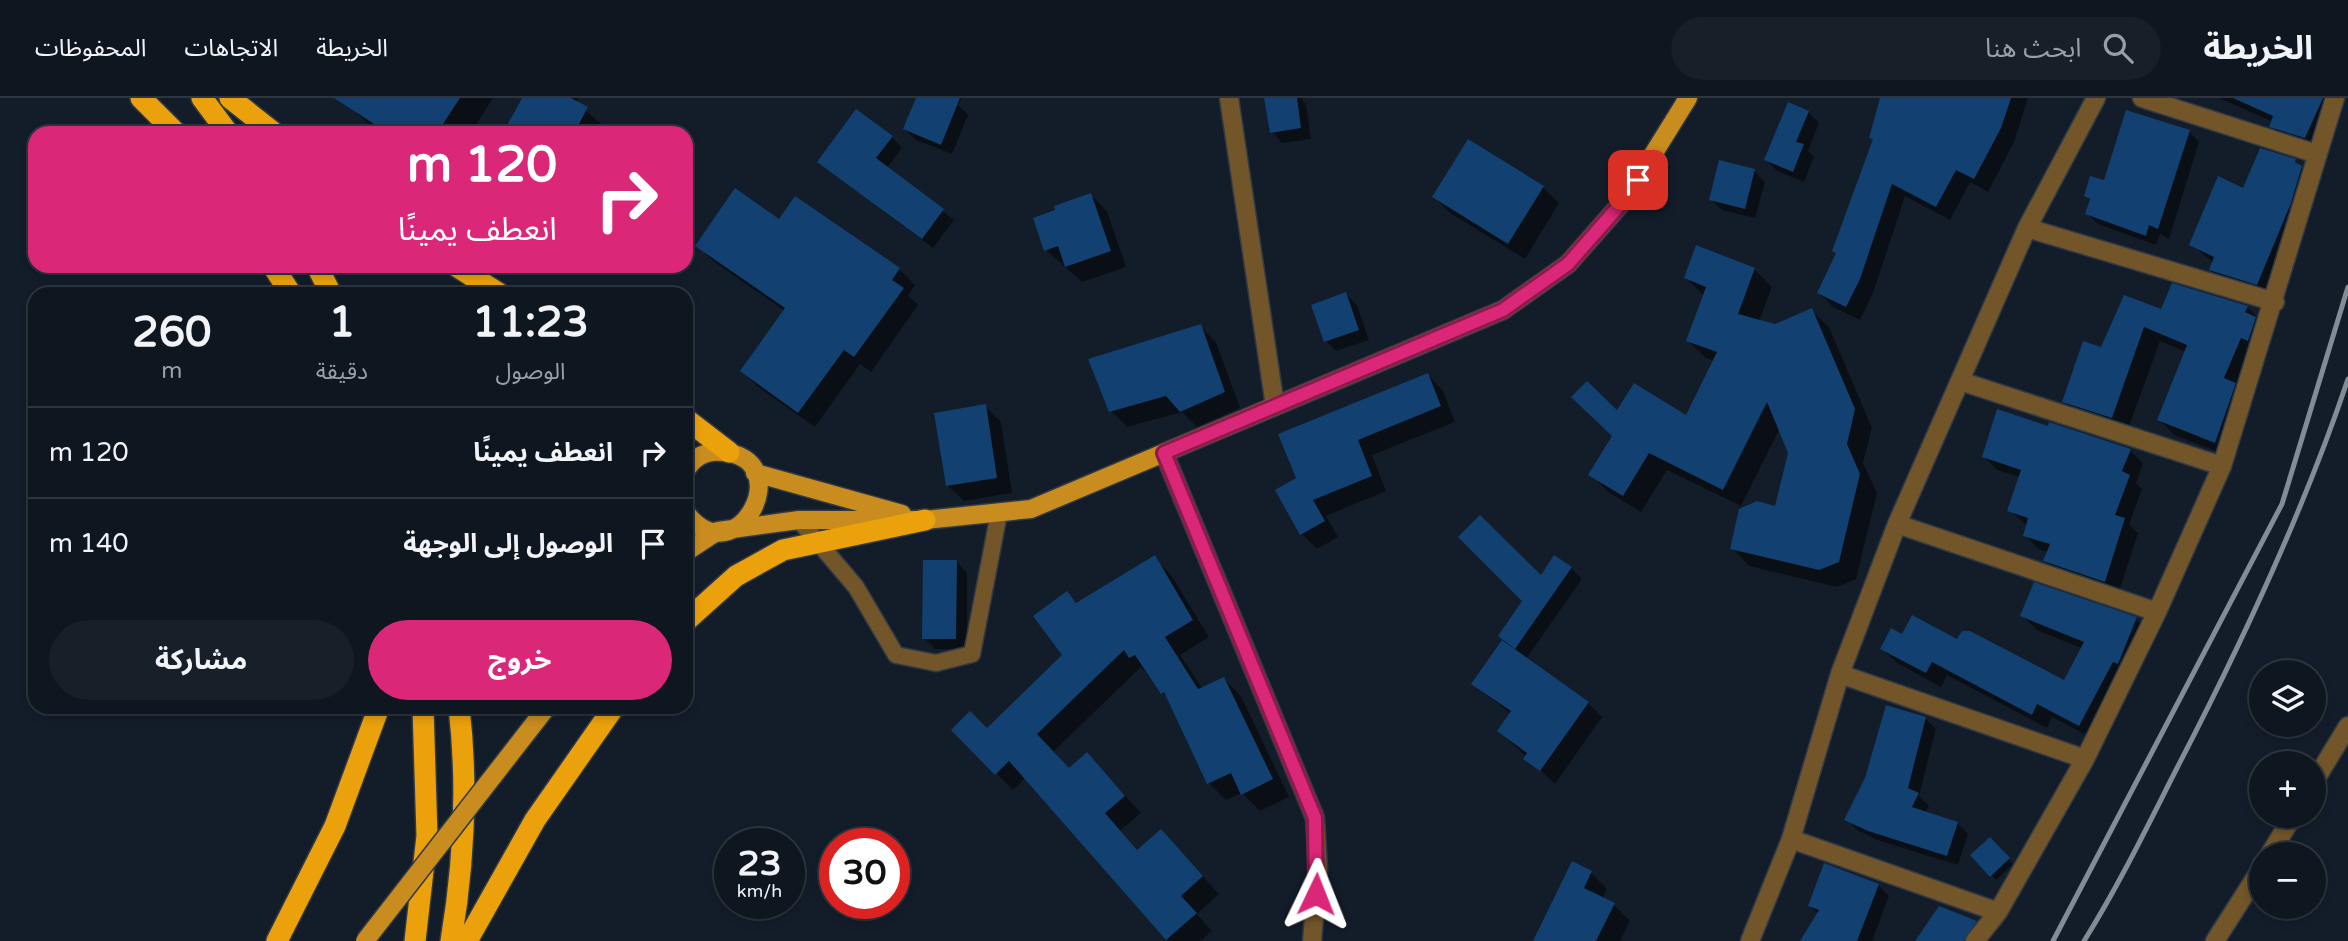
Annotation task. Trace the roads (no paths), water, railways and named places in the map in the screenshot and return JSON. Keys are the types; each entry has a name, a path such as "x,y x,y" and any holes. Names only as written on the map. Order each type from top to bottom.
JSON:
{"highway":[{"path":"141,98 169,126"},
{"path":"202,98 223,126"},
{"path":"230,98 265,126"},
{"path":"467,273 489,287"},
{"path":"693,424 729,452"},
{"path":"693,615 736,576 783,550 925,520"},
{"path":"277,941 335,826 376,714"},
{"path":"415,941 427,836 423,714"},
{"path":"451,941 463,847 464,750 460,714"},
{"path":"467,941 535,820 609,714"}],"main road":[{"path":"693,521 697,525 718,531 799,520 925,520 1031,509 1503,310 1568,264 1626,198 1688,98"},
{"path":"693,463 702,455 729,452 747,462 755,473 759,494 756,507 744,523 718,531 693,547"},
{"path":"755,473 925,520"},
{"path":"365,941 542,714"}],"street":[{"path":"1229,98 1275,406"},
{"path":"1750,941 1791,839 1840,674 1896,524 2027,228 2096,98"},
{"path":"2142,98 2317,155"},
{"path":"1975,941 1998,912 2085,759 2157,612 2222,466 2275,302 2335,98"},
{"path":"2027,228 2275,302"},
{"path":"1960,381 2222,466"},
{"path":"1164,453 1315,818 1318,870 1312,941"},
{"path":"1896,524 2157,612"},
{"path":"1840,674 2085,759"},
{"path":"2326,762 2348,726"},
{"path":"1791,839 1998,912"},
{"path":"2215,941 2249,888"}],"lane":[{"path":"799,520 856,587 896,655 936,663 972,654 999,513"}],"railway":[{"path":"2053,941 2282,504 2348,287"},
{"path":"2084,941 2132,856 2248,625 2311,479 2348,379"}]}
